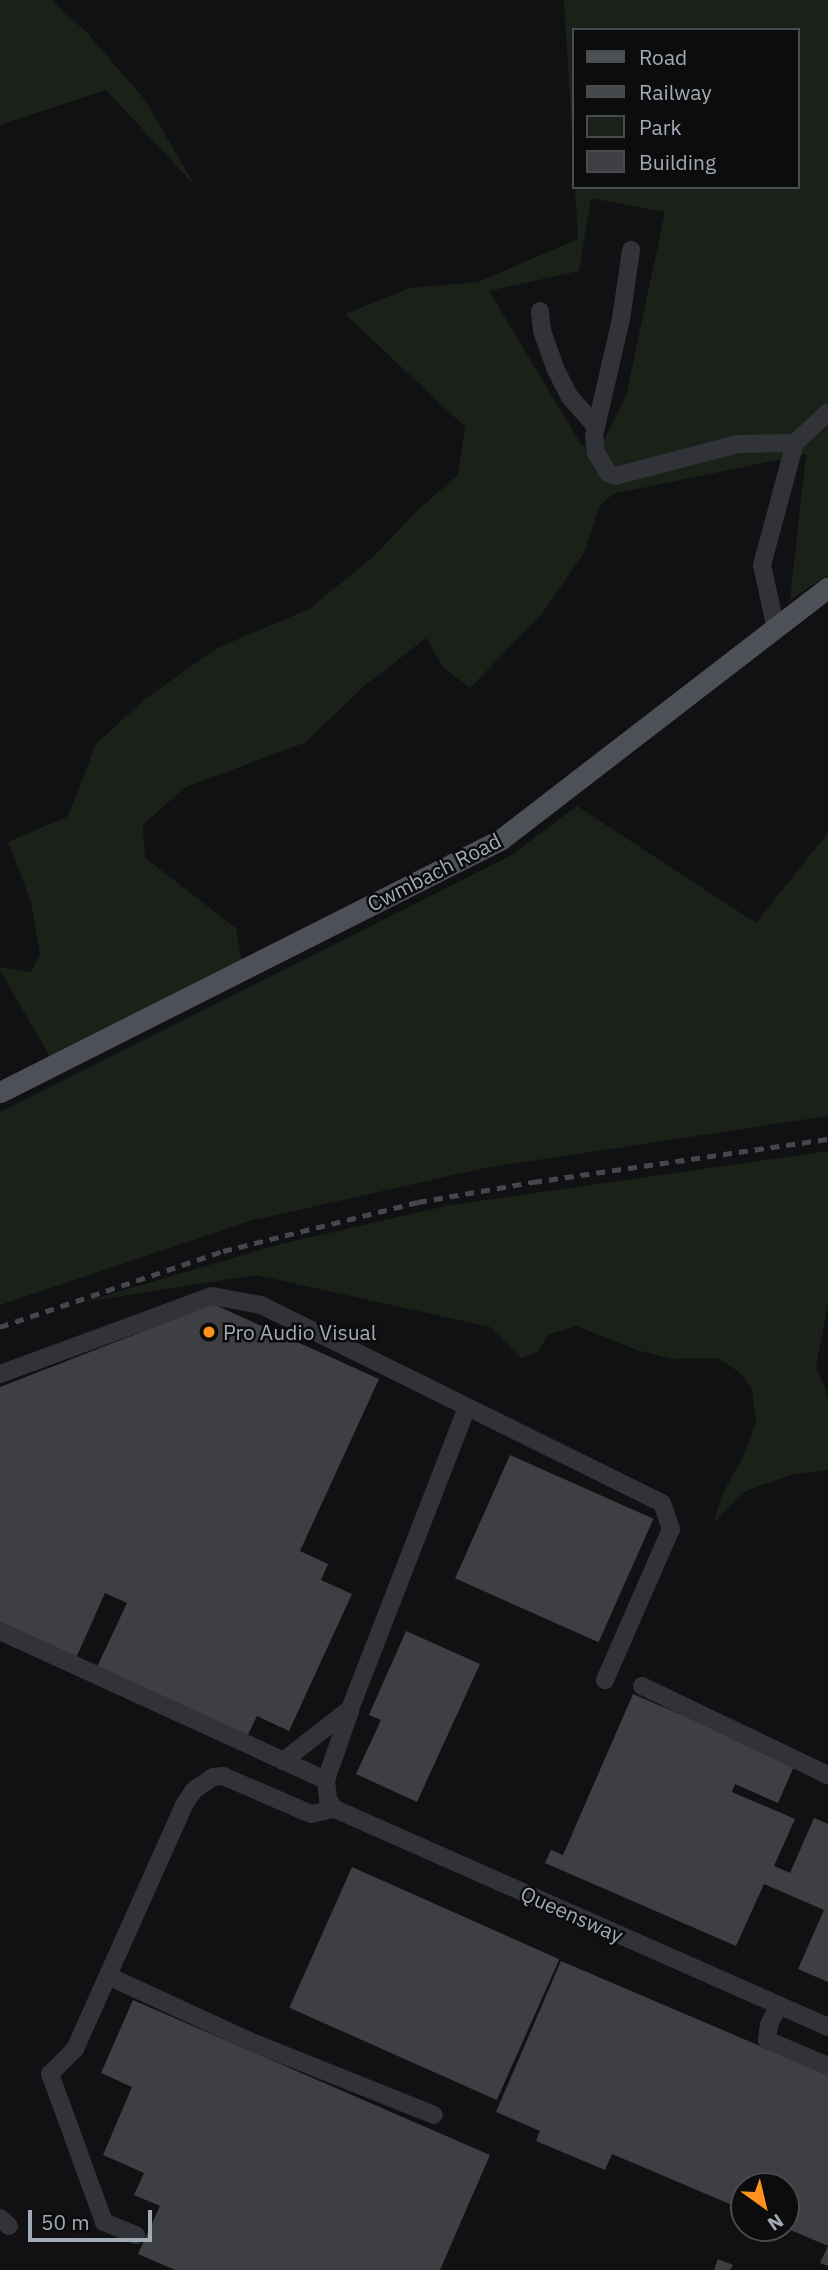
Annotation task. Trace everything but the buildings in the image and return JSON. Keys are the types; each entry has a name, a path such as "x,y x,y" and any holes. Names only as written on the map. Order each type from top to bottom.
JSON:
{"main road":[{"name":"Cwmbach Road","path":"0,1092 500,840 775,625 828,587"}],"street":[{"path":"631,250 621,319 595,426 596,453 608,473 615,477 738,444 795,443"},
{"path":"540,311 542,331 556,370 570,397 595,426"},
{"path":"775,625 762,565 795,443 828,412"},
{"path":"0,1374 212,1296 261,1305 662,1503 671,1529 605,1680"},
{"path":"136,2235 104,2222 50,2074 75,2049 184,1805 194,1790 213,1777 232,1779 311,1814 335,1809 328,1800 327,1785 350,1709 467,1407"},
{"path":"0,1631 283,1761 327,1785"},
{"path":"642,1686 828,1775"},
{"path":"283,1761 350,1709"},
{"name":"Queensway","path":"335,1809 828,2027"},
{"path":"108,1976 250,2041 434,2115"},
{"path":"779,2006 769,2025 766,2039 828,2067"}],"green space":[{"path":"0,0 52,0 89,35 145,100 195,186 106,90 0,125"},
{"path":"564,0 828,0 828,575 790,600 806,454 613,494 600,505 584,553 541,615 470,688 443,667 426,638 363,687 306,742 184,788 143,825 145,858 236,928 242,963 52,1060 0,971 0,967 31,972 40,955 31,902 8,842 68,816 96,744 145,699 217,648 309,609 372,558 420,508 458,475 465,427 345,314 410,288 478,282 578,239 575,189 800,189 800,28 572,28 572,134","holes":["591,198 665,212 626,396 605,438 582,446 489,291 579,271"]},
{"path":"577,806 756,923 828,833 828,1116 485,1168 250,1221 0,1305 0,1112 510,856"},
{"path":"828,1151 828,1305 816,1366 828,1397 828,1470 795,1474 742,1493 714,1522 722,1495 744,1455 756,1422 752,1388 739,1372 717,1358 672,1359 637,1350 576,1326 548,1335 538,1352 521,1358 490,1327 256,1275 83,1302 281,1244 450,1205"}],"railway":[{"path":"0,1327 223,1251 418,1202 533,1182 828,1139"}],"place":[{"name":"Pro Audio Visual","path":"209,1332"}]}
